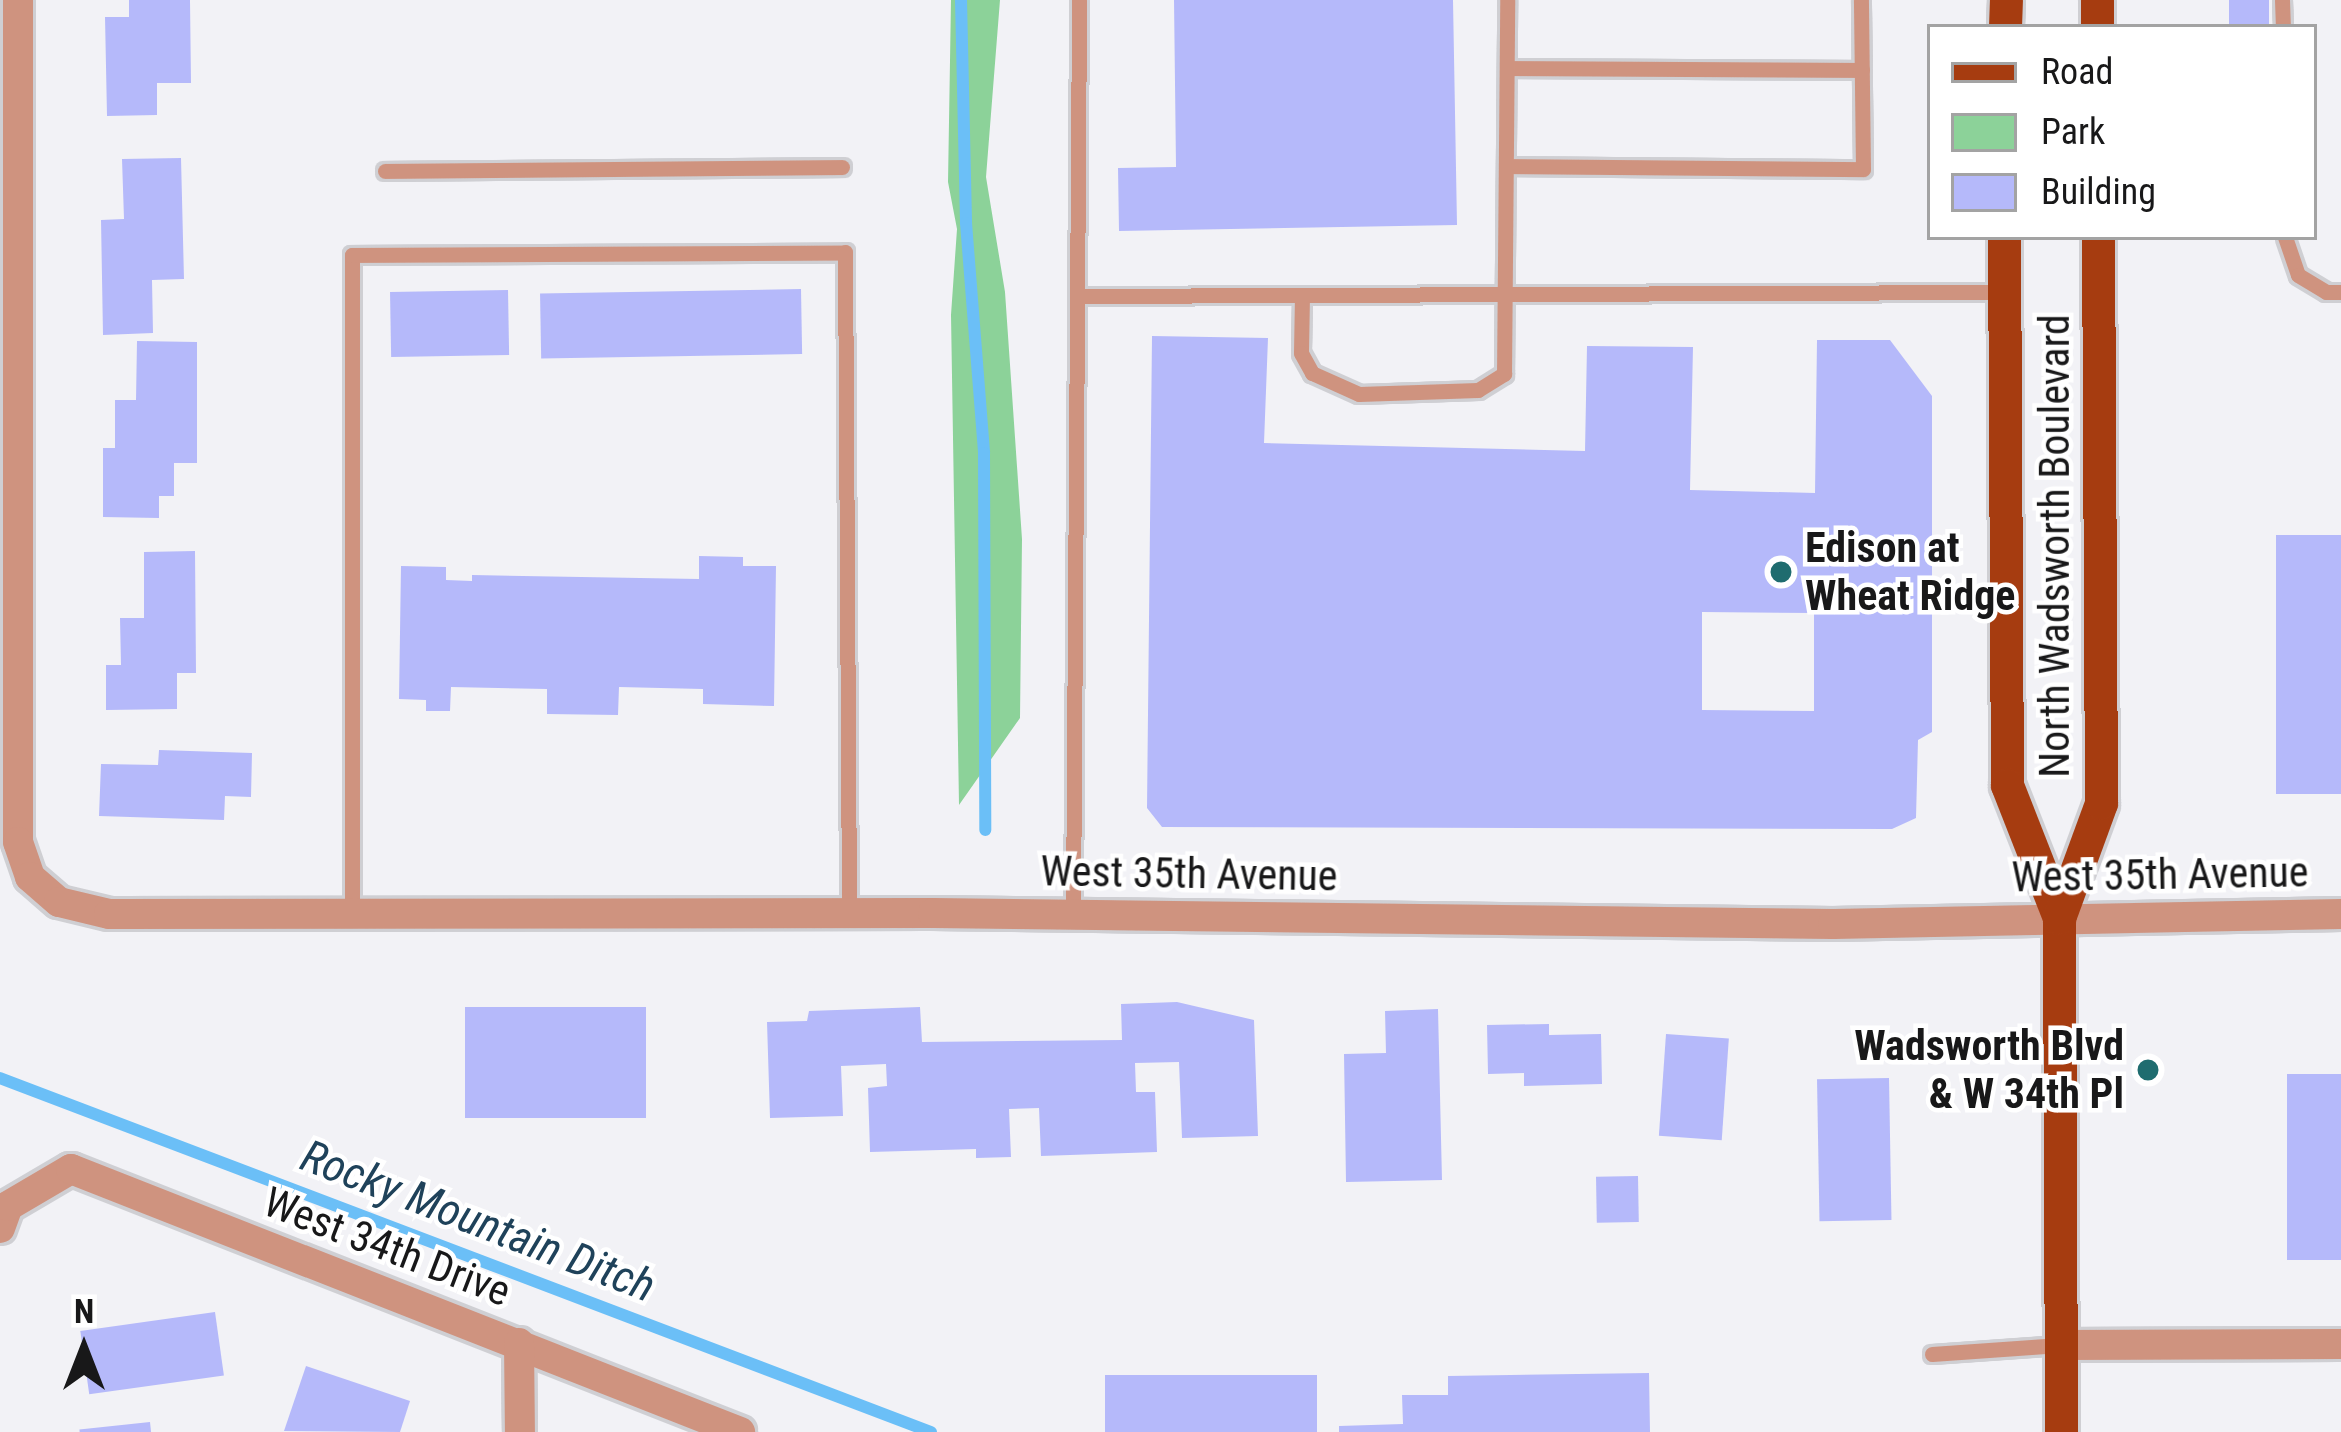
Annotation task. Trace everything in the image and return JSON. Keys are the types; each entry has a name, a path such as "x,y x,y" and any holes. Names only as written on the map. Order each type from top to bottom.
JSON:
{"main road":[{"name":"North Wadsworth Boulevard","path":"2004,240 2007,785 2059,918"},
{"name":"North Wadsworth Boulevard","path":"2061,1432 2059,918 2101,803 2098,240"}],"street":[{"name":"West 35th Avenue","path":"18,0 17,842 22,862 59,902 109,914 849,913 1833,925 2341,914"},
{"name":"West 34th Drive","path":"4,1216 71,1168 740,1432"},
{"path":"519,1343 520,1432"},
{"path":"2061,1345 2341,1344"}],"lane":[{"path":"1073,915 1079,0"},
{"path":"1302,295 1301,353 1312,373 1359,394 1478,390 1504,374 1507,0"},
{"path":"1506,166 1863,170 1861,0"},
{"path":"1507,68 1862,70"},
{"path":"385,171 842,167"},
{"path":"2286,240 2298,275 2326,292 2341,292"},
{"path":"352,914 352,255 822,252 845,252 849,913"},
{"path":"1078,296 2004,292"},
{"path":"1932,1354 2061,1345"}],"green space":[{"path":"951,0 1000,0 986,177 1005,292 1022,539 1020,718 959,805 951,315 957,229 948,182"}],"building":[{"path":"129,0 190,0 191,83 157,83 157,115 107,116 105,17 129,17"},
{"path":"1174,0 1453,0 1457,225 1119,231 1118,168 1176,167"},
{"path":"2229,0 2269,0 2269,24 2229,24"},
{"path":"181,158 184,279 152,280 153,333 103,335 101,220 124,219 122,159"},
{"path":"801,289 802,354 541,359 540,294"},
{"path":"508,290 509,355 391,357 390,292"},
{"name":"Edison at Wheat Ridge","path":"1152,336 1268,338 1264,443 1585,451 1587,346 1693,347 1690,490 1815,493 1817,340 1890,340 1932,396 1932,732 1918,740 1916,818 1892,829 1162,827 1147,808","holes":["1702,612 1814,613 1814,711 1702,710"]},
{"path":"137,341 197,342 197,463 174,463 174,496 159,496 159,518 103,517 103,448 115,448 115,400 136,400"},
{"path":"2276,535 2341,535 2341,794 2276,794"},
{"path":"195,551 196,673 177,673 177,709 106,710 106,665 121,665 120,618 144,618 144,552"},
{"path":"699,556 743,557 743,566 776,566 774,706 703,704 703,689 619,687 618,715 547,714 547,689 451,687 450,711 426,711 426,700 399,699 401,566 446,567 446,580 472,581 472,575 699,579"},
{"path":"159,750 252,753 251,797 225,796 224,820 99,816 101,764 158,765"},
{"path":"1177,1002 1254,1020 1258,1136 1182,1138 1179,1062 1135,1063 1136,1092 1155,1092 1157,1152 1041,1156 1039,1108 1009,1109 1011,1157 976,1158 976,1149 870,1152 868,1088 887,1086 886,1064 841,1066 843,1116 770,1118 767,1022 807,1021 809,1011 920,1007 922,1042 1122,1040 1121,1004"},
{"path":"465,1007 646,1007 646,1118 465,1118"},
{"path":"1438,1009 1442,1180 1346,1182 1344,1054 1386,1053 1385,1011"},
{"path":"1549,1024 1549,1035 1601,1034 1602,1084 1524,1086 1524,1073 1488,1074 1487,1025"},
{"path":"1666,1034 1729,1038 1722,1140 1659,1136"},
{"path":"2287,1074 2341,1074 2341,1260 2287,1260"},
{"path":"1889,1078 1891,1220 1819,1221 1817,1079"},
{"path":"1638,1176 1639,1222 1597,1223 1596,1177"},
{"path":"215,1312 224,1375 89,1394 80,1331"},
{"path":"306,1366 410,1401 400,1432 284,1431"},
{"path":"1649,1373 1650,1432 1339,1432 1339,1426 1403,1424 1402,1395 1448,1395 1448,1376"},
{"path":"1105,1375 1317,1375 1317,1432 1105,1432"},
{"path":"150,1422 151,1432 80,1432 79,1429"}],"waterway":[{"path":"961,0 966,223 984,453 985,830"},
{"name":"Rocky Mountain Ditch","path":"0,1078 931,1432"}],"place":[{"name":"Edison at Wheat Ridge","path":"1781,572"},
{"name":"Wadsworth Blvd & W 34th Pl","path":"2148,1070"}]}
